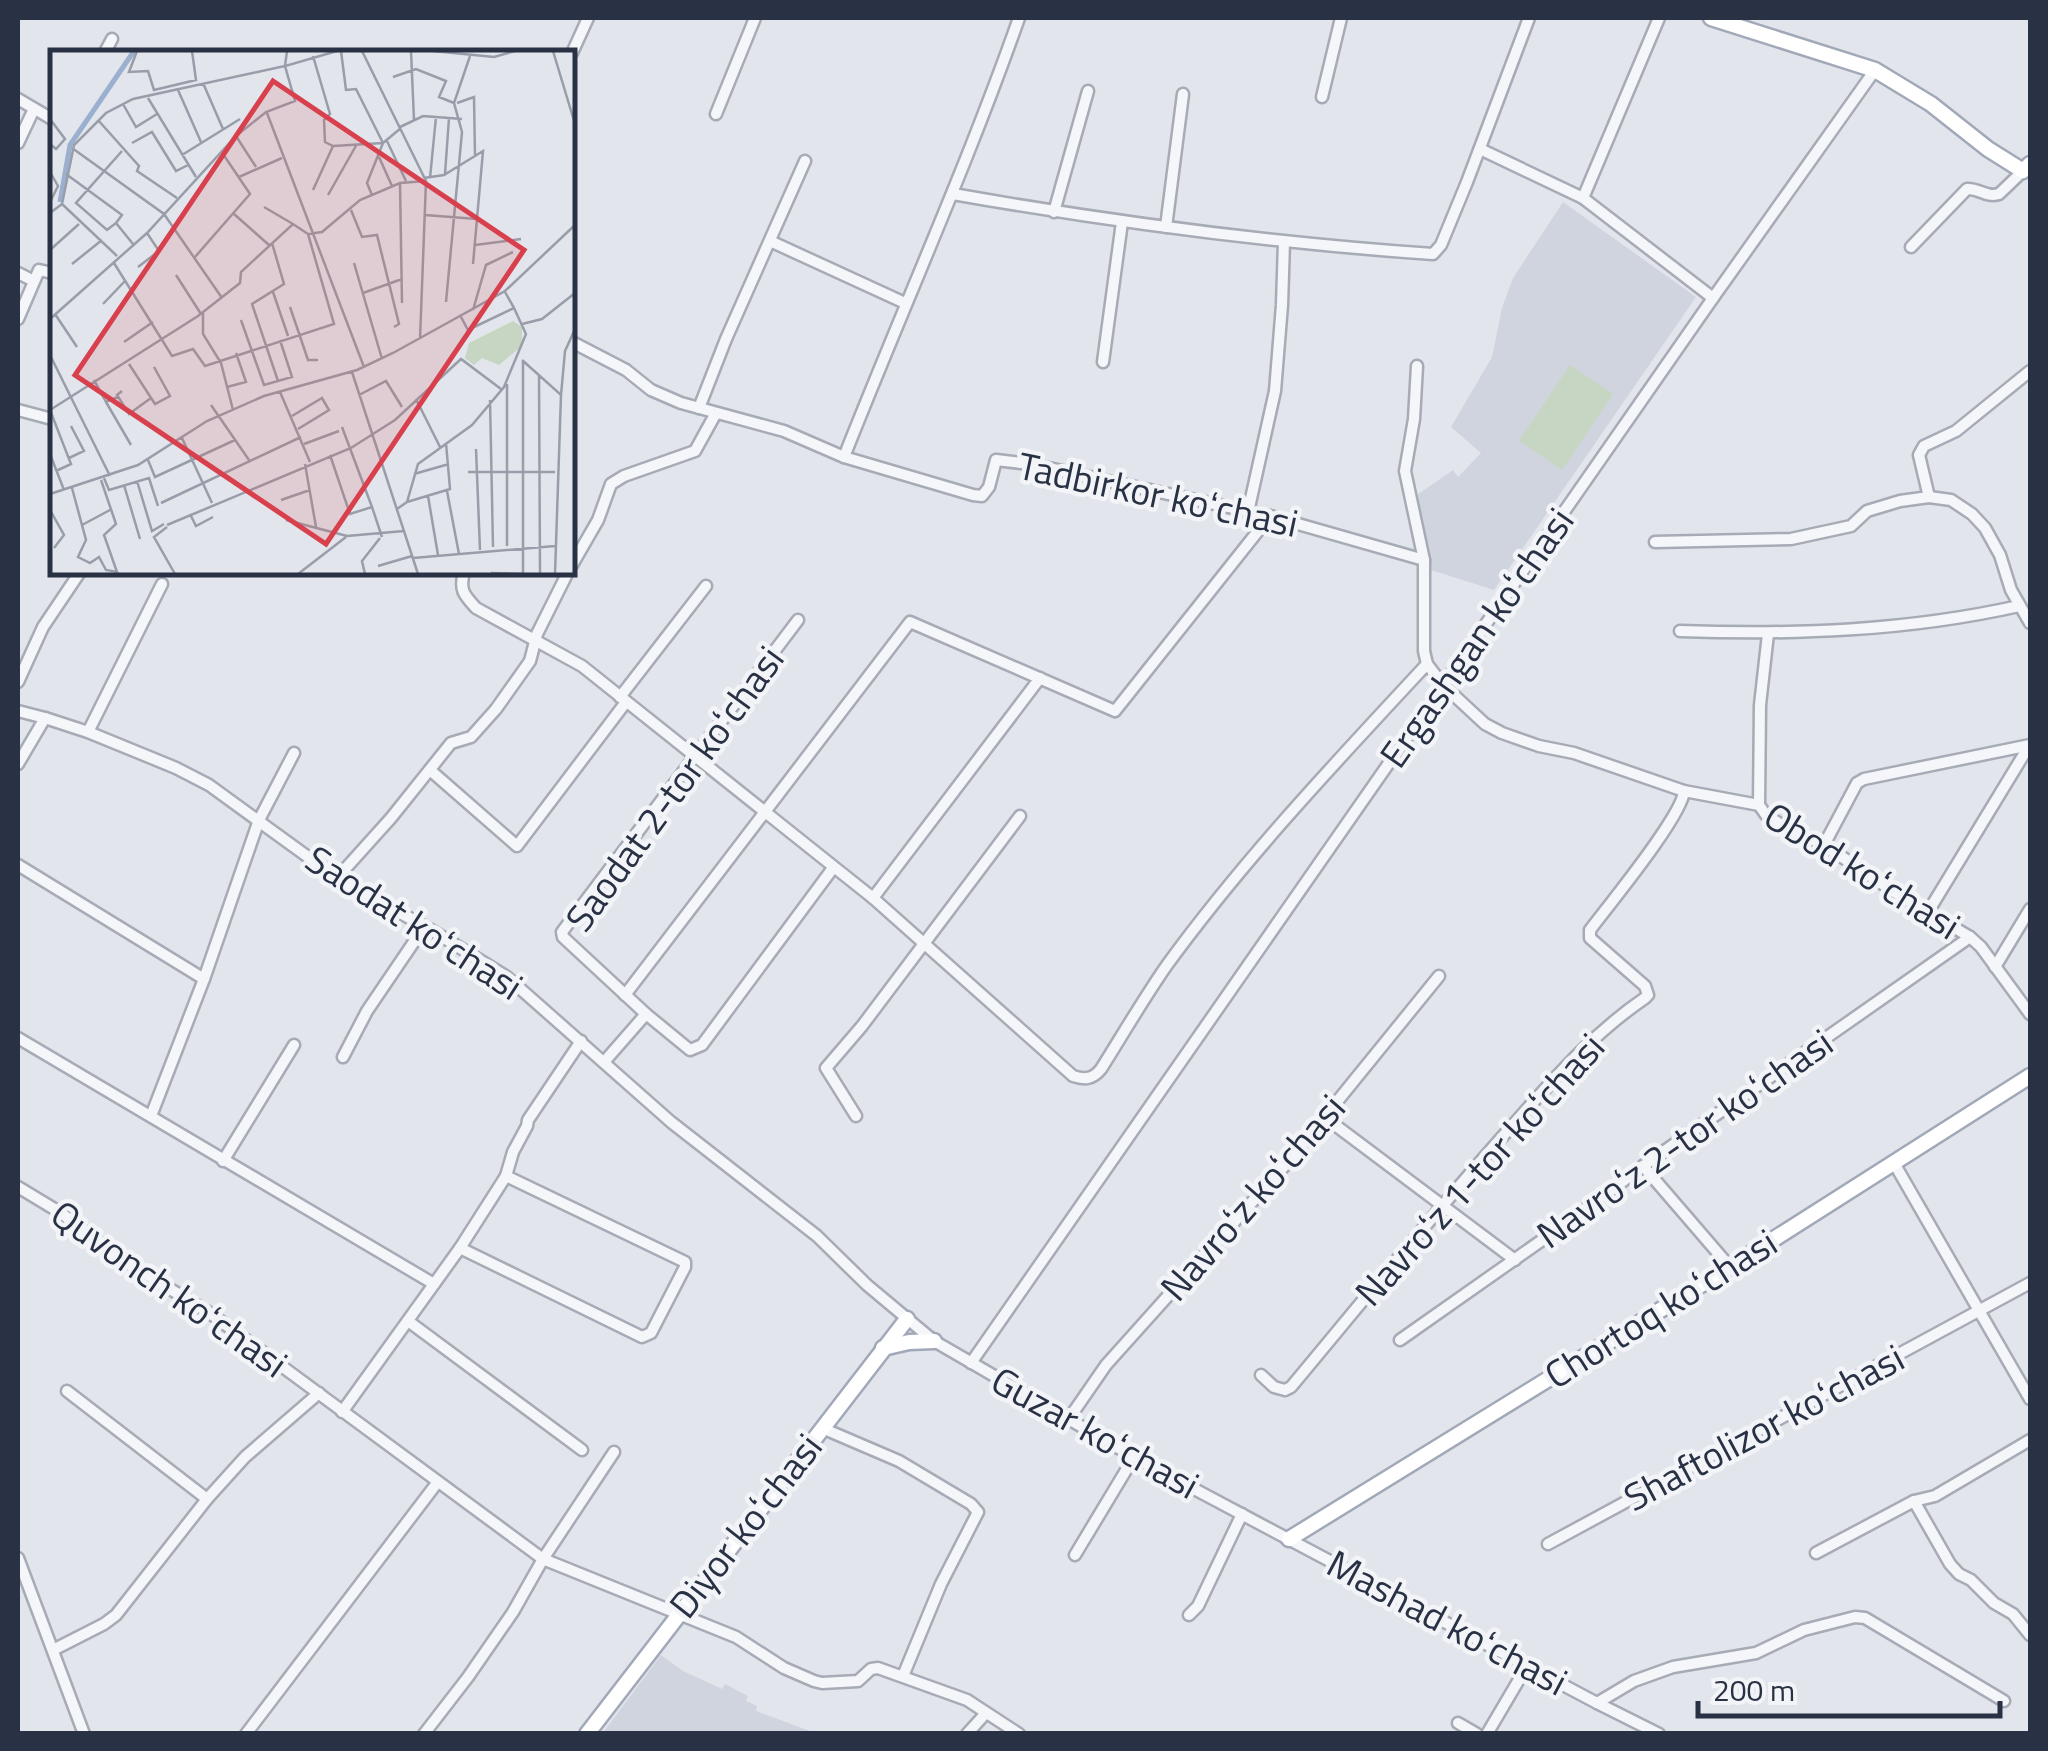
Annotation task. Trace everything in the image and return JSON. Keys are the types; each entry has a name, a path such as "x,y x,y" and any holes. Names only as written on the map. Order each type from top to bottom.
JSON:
{"main road":[{"path":"1711,18 1875,70 1931,104 1988,150 2027,168"},
{"name":"Chortoq koʻchasi","path":"1289,1538 1730,1267 2030,1076"},
{"name":"Diyor koʻchasi","path":"587,1734 907,1319"},
{"path":"883,1348 934,1341"}],"street":[{"path":"573,50 588,18"},
{"path":"716,114 755,18"},
{"path":"844,456 988,107 1020,18"},
{"path":"1322,97 1342,18"},
{"path":"952,194 1166,228 1433,254 1442,245 1529,18"},
{"path":"1583,198 1658,18"},
{"path":"107,50 112,39"},
{"name":"Ergashgan koʻchasi","path":"971,1363 1875,70"},
{"path":"1054,212 1088,91"},
{"path":"1166,228 1184,94"},
{"path":"18,100 50,118"},
{"path":"18,142 34,109"},
{"path":"1480,149 1583,198 1712,298"},
{"path":"698,408 804,161"},
{"path":"1911,247 1967,189 1995,196 2027,168"},
{"path":"1103,362 1122,222"},
{"path":"770,241 905,303"},
{"path":"1248,512 1275,391 1284,242"},
{"path":"18,318 41,269 50,272"},
{"path":"18,272 34,280"},
{"name":"Tadbirkor koʻchasi","path":"575,344 626,370 664,397 784,431 844,456 974,496 982,496 989,487 996,460 1030,464 1270,516 1424,560"},
{"path":"1417,366 1414,419 1404,472 1424,560 1424,651 1427,664 1444,686"},
{"path":"1929,497 1919,454 1924,446 1956,430 2030,371"},
{"path":"18,413 50,420"},
{"path":"575,560 598,520 612,484 624,476 695,451 716,413"},
{"path":"1655,542 1791,539 1851,526 1867,512 1900,502 1929,497 1951,500 1985,528 2000,556 2010,590 2030,623"},
{"path":"833,868 702,1045 690,1050 625,995 910,622 1114,711 1270,516"},
{"path":"18,682 52,612 78,575"},
{"path":"463,575 460,586 476,608 582,666 873,898 1072,1076 1082,1079 1091,1078 1102,1069 1166,968 1228,888 1427,664"},
{"path":"338,878 451,743 471,737 496,709 530,661 567,575"},
{"path":"88,732 162,584"},
{"path":"430,770 517,846 706,586"},
{"path":"1680,631 1768,634 1923,624 2019,606"},
{"name":"Saodat 2-tor koʻchasi","path":"625,995 566,942 562,932 798,620"},
{"path":"1759,805 1760,704 1768,634"},
{"path":"873,898 1040,678"},
{"name":"Obod koʻchasi","path":"1444,686 1485,724 1524,742 1574,754 1684,791 1759,805 1783,826 1824,844 1899,895 1970,936 2030,1014"},
{"name":"Saodat koʻchasi","path":"18,711 88,732 209,785 338,878 507,977 671,1122 817,1236 907,1319"},
{"path":"18,764 45,718"},
{"path":"1824,844 1857,783 1864,779 2030,746"},
{"path":"1928,912 2030,746"},
{"path":"150,1116 204,979 259,820 294,753"},
{"name":"Navroʻz 1-tor koʻchasi","path":"1260,1375 1274,1387 1292,1387 1442,1206 1584,1046 1648,995 1645,986 1589,934 1659,838 1684,799 1684,791"},
{"path":"856,1116 826,1068 1020,816"},
{"path":"18,864 204,979"},
{"path":"1995,967 2030,909"},
{"path":"342,1056 424,927"},
{"name":"Navroʻz 2-tor koʻchasi","path":"1400,1340 1970,936"},
{"name":"Navroʻz koʻchasi","path":"1068,1420 1106,1365 1288,1162 1439,976"},
{"path":"604,1062 646,1014"},
{"path":"18,1038 434,1284"},
{"path":"342,1412 460,1248 506,1176 528,1120 581,1042"},
{"path":"223,1161 294,1045"},
{"path":"1324,1116 1515,1260"},
{"path":"1894,1163 2030,1398"},
{"path":"1642,1166 1730,1267"},
{"path":"460,1248 642,1337 651,1333 685,1262 506,1176"},
{"name":"Quvonch koʻchasi","path":"18,1187 61,1213 121,1259 211,1314 543,1560 736,1637 784,1668 822,1683 858,1681 878,1668 902,1676"},
{"name":"Shaftolizor koʻchasi","path":"1548,1544 2030,1283"},
{"name":"Guzar koʻchasi","path":"907,1319 934,1341 1068,1420 1289,1538"},
{"path":"408,1321 582,1450"},
{"path":"67,1391 206,1499"},
{"path":"53,1650 116,1614 206,1499 245,1457 318,1393"},
{"path":"822,1428 900,1462 978,1512 941,1584 902,1676 968,1700 1020,1734"},
{"path":"1816,1553 1914,1500 1935,1496 2030,1440"},
{"path":"424,1734 480,1661 614,1452"},
{"path":"1076,1555 1134,1456"},
{"path":"246,1734 437,1483"},
{"path":"1914,1500 1950,1564 2012,1614 2030,1635"},
{"path":"1188,1616 1198,1606 1242,1514"},
{"name":"Mashad koʻchasi","path":"1289,1538 1658,1734"},
{"path":"18,1558 84,1734"},
{"path":"1597,1703 1634,1680 1673,1667 1756,1653 1804,1630 1855,1616 2004,1701"},
{"path":"1488,1734 1527,1666"},
{"path":"968,1734 986,1713"},
{"path":"1458,1723 1477,1734"}],"shaded area":[{"path":"1563,202 1696,297 1494,590 1431,570 1417,495 1453,470 1458,477 1481,453 1451,427 1492,357 1513,278"},
{"path":"661,1655 683,1671 748,1696 746,1701 757,1706 756,1711 810,1731 809,1734 602,1734"}],"green space":[{"path":"1570,365 1613,394 1562,470 1519,441"}]}
